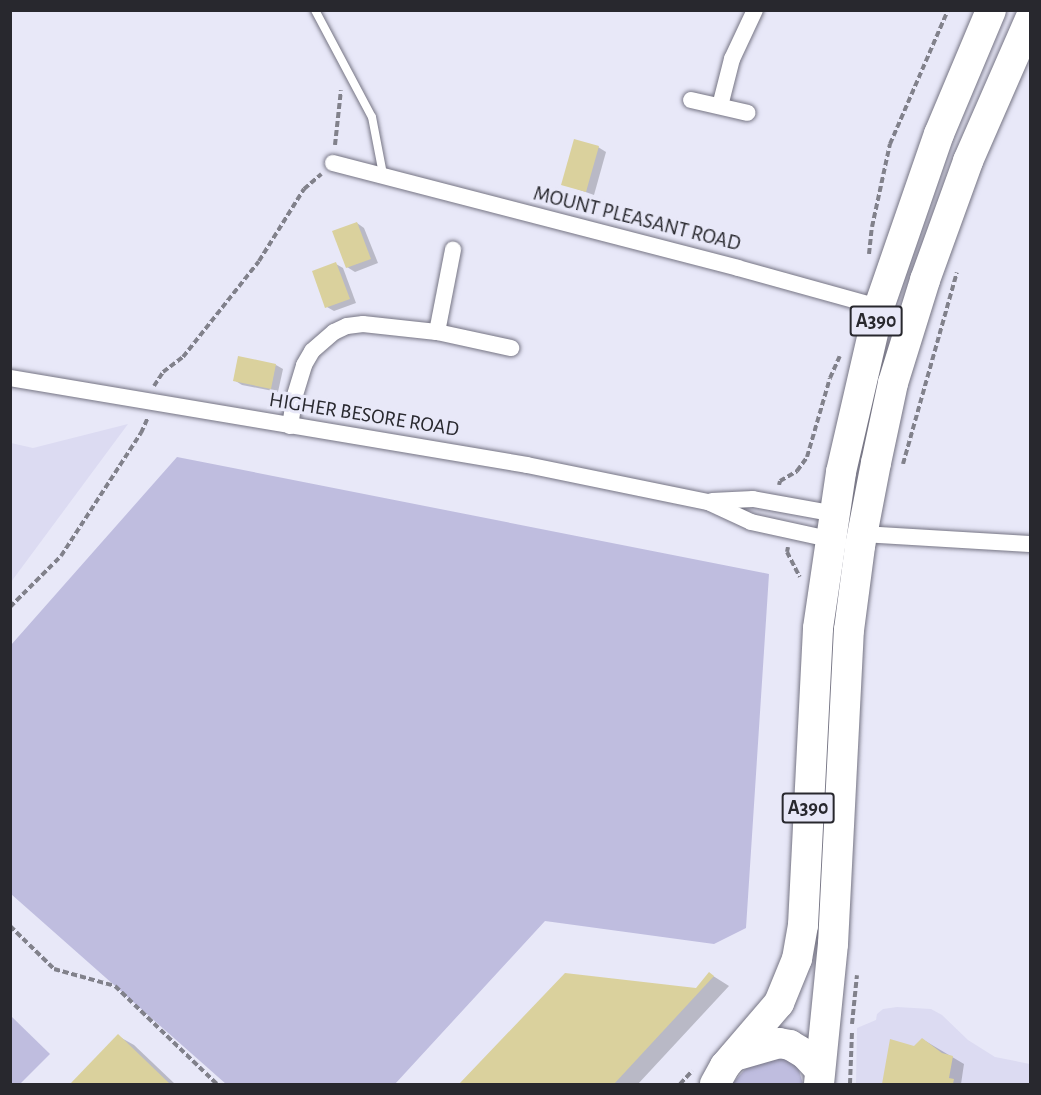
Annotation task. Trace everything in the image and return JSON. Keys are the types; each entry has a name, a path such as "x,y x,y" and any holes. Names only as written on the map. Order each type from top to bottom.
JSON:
{"highway":[{"path":"939,134 954,62 970,10"},
{"name":"A390","path":"714,1084 721,1071 779,1003 797,959 803,926 818,628 831,527 854,411 879,307 939,134 991,10"},
{"name":"A390","path":"822,1077 833,944 849,630 862,533 894,383 925,280 968,161 1030,18"},
{"name":"A390","path":"734,1056 779,1043 790,1045 805,1054 822,1077"}],"street":[{"path":"720,106 732,59 755,10"},
{"path":"692,100 748,113"},
{"name":"MOUNT PLEASANT ROAD","path":"333,163 383,174 879,307"},
{"path":"437,332 453,250"},
{"path":"290,426 304,365 312,351 334,332 363,324 437,332 511,348"},
{"name":"HIGHER BESORE ROAD","path":"10,378 526,465 708,502 751,522 831,527 862,533"},
{"name":"HIGHER BESORE ROAD","path":"708,502 753,499 776,503 831,527 862,533"},
{"path":"862,533 1030,544"}],"lane":[{"path":"315,10 372,117 383,174"}],"path":[{"path":"868,261 872,227 891,144 948,10"},
{"path":"333,163 344,63"},
{"path":"902,470 959,262"},
{"path":"776,503 780,481 797,471 812,448 830,378 842,352"},
{"path":"10,926 54,969 115,986 217,1084"},
{"path":"850,1084 857,971"}],"shaded area":[{"path":"128,424 11,582 11,443 33,448"},
{"path":"177,457 769,574 746,928 714,944 545,921 395,1084 226,1084 11,894 11,645"},
{"path":"897,1007 931,1009 942,1015 968,1040 995,1057 1030,1064 1030,1084 856,1084 857,1028 876,1020 877,1014 883,1009"},
{"path":"11,1016 50,1054 20,1084 11,1084"},
{"path":"781,1055 798,1067 803,1084 732,1084 748,1066"}],"building":[{"path":"574,139 599,146 586,192 561,185"},
{"path":"357,222 371,259 346,268 332,231"},
{"path":"336,262 350,299 325,308 312,271"},
{"path":"238,356 276,364 271,389 233,381"},
{"path":"709,972 714,976 614,1084 459,1084 565,973 696,988"},
{"path":"118,1034 170,1084 70,1084"},
{"path":"922,1038 942,1053 953,1056 949,1078 954,1079 953,1084 882,1084 890,1039 914,1046"}]}
